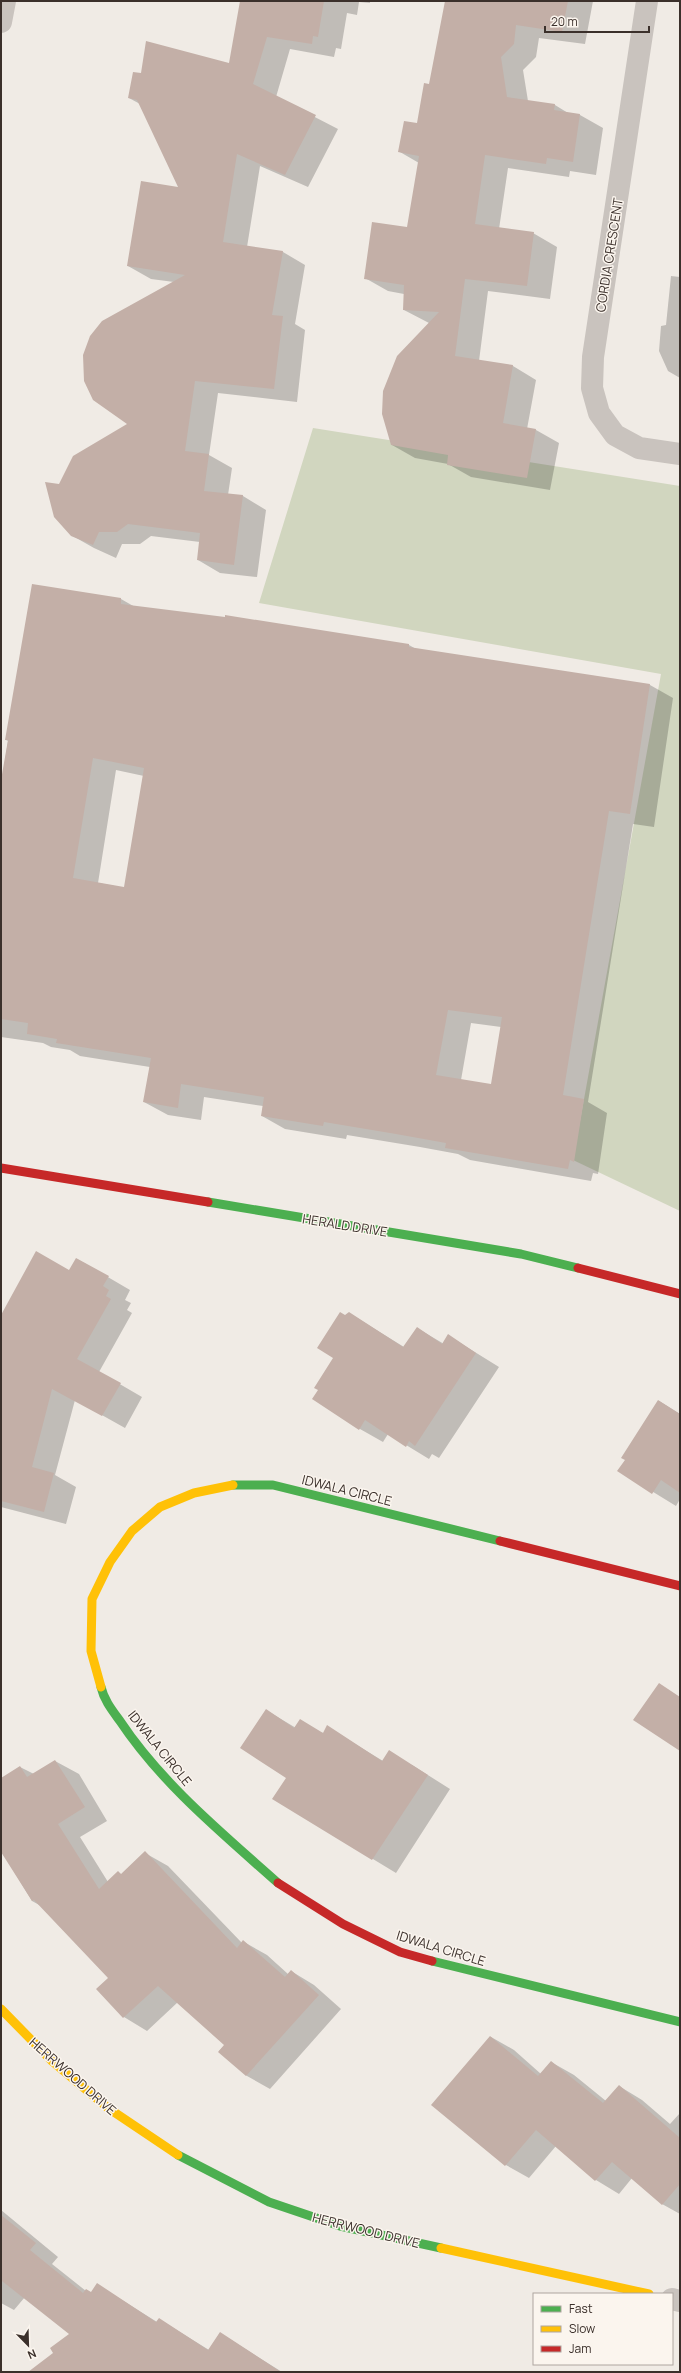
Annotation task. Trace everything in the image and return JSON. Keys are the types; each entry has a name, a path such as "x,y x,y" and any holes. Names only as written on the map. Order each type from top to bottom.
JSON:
{"street":[{"path":"1,22 5,1"},
{"name":"CORDIA CRESCENT","path":"647,1 593,357 592,388 599,413 615,435 639,448 680,454"},
{"name":"HERALD DRIVE","path":"3,1170 521,1254 680,1294"},
{"name":"IDWALA CIRCLE","path":"680,1586 272,1485 234,1485 194,1493 160,1507 132,1532 110,1562 92,1599 91,1651 103,1696 131,1738 189,1804 283,1888 343,1924 400,1952 516,1983 680,2022"},
{"name":"HERRWOOD DRIVE","path":"1,2009 52,2061 108,2108 184,2159 269,2202 340,2226 645,2293"}],"green space":[{"path":"313,428 680,486 680,1211 573,1160 661,674 259,603"}],"building":[{"path":"240,1 324,1 318,37 313,36 312,44 267,37 253,84 316,115 285,175 237,154 223,242 283,251 272,315 283,316 274,389 195,381 185,451 209,454 204,491 243,495 234,565 197,560 200,533 128,524 117,532 99,532 93,545 71,536 54,517 45,482 59,484 73,456 127,424 93,400 84,381 83,355 90,336 102,321 185,275 127,266 141,181 178,187 137,100 128,98 133,72 141,73 146,41 229,63"},
{"path":"445,1 568,1 562,32 516,25 514,44 501,57 507,97 555,104 554,110 580,114 573,162 547,158 546,164 485,155 475,224 534,232 527,286 465,279 455,356 513,365 503,423 536,429 527,478 447,465 448,455 391,445 382,414 383,391 397,356 439,312 403,310 404,285 364,279 372,222 407,227 419,156 398,152 404,121 417,123 424,83 429,84"},
{"path":"32,584 121,598 121,604 225,617 225,615 409,644 409,647 650,684 630,814 609,811 563,1095 584,1099 574,1162 570,1160 568,1169 445,1148 446,1143 396,1134 324,1122 323,1126 261,1116 264,1097 181,1084 178,1108 143,1102 151,1058 56,1043 57,1039 27,1034 28,1023 1,1019 1,780 8,740 5,740","holes":["93,758 144,768 124,887 73,878","448,1010 502,1017 491,1084 436,1075"]},
{"path":"36,1251 69,1270 76,1258 109,1276 103,1286 109,1290 106,1296 111,1299 77,1359 121,1383 102,1416 52,1389 32,1467 54,1473 44,1512 1,1501 1,1315"},
{"path":"340,1312 345,1315 349,1312 403,1347 417,1327 442,1344 448,1334 476,1353 415,1446 409,1441 406,1447 365,1420 359,1430 312,1399 318,1390 314,1388 333,1358 317,1348"},
{"path":"658,1400 680,1414 680,1493 661,1480 652,1494 617,1471 625,1460 621,1458"},
{"path":"659,1683 680,1697 680,1751 633,1720"},
{"path":"266,1709 294,1728 300,1719 323,1733 327,1725 382,1761 389,1750 428,1775 372,1860 272,1799 286,1778 240,1748"},
{"path":"55,1760 85,1807 58,1824 99,1889 118,1871 121,1874 145,1851 237,1948 243,1940 285,1977 291,1970 319,1995 246,2076 218,2052 224,2045 158,1986 123,2018 96,1989 108,1978 34,1900 32,1901 1,1852 1,1778 20,1766 27,1777"},
{"path":"490,2036 538,2076 551,2061 603,2103 619,2085 680,2138 680,2184 662,2205 612,2162 595,2181 536,2130 505,2166 431,2105"},
{"path":"1,2215 36,2243 30,2250 83,2293 86,2289 91,2292 97,2283 156,2322 159,2318 208,2350 220,2332 281,2372 28,2372 53,2353 50,2348 69,2334 2,2281 1,2282"}],"traffic: fast":[{"path":"208,1202 521,1254 578,1268"},
{"path":"233,1485 273,1485 500,1541"},
{"path":"101,1687 111,1709 155,1766 194,1807 278,1883"},
{"path":"432,1961 680,2022"},
{"path":"178,2155 269,2202 340,2226 441,2248"}],"traffic: slow":[{"path":"101,1687 91,1651 92,1599 110,1562 132,1531 160,1507 194,1493 233,1485"},
{"path":"1,2009 52,2061 108,2108 178,2155"},
{"path":"441,2248 644,2293"}],"traffic: jam":[{"path":"1,1168 208,1202"},
{"path":"578,1268 680,1294"},
{"path":"500,1541 680,1586"},
{"path":"278,1883 343,1924 400,1952 432,1961"}]}
